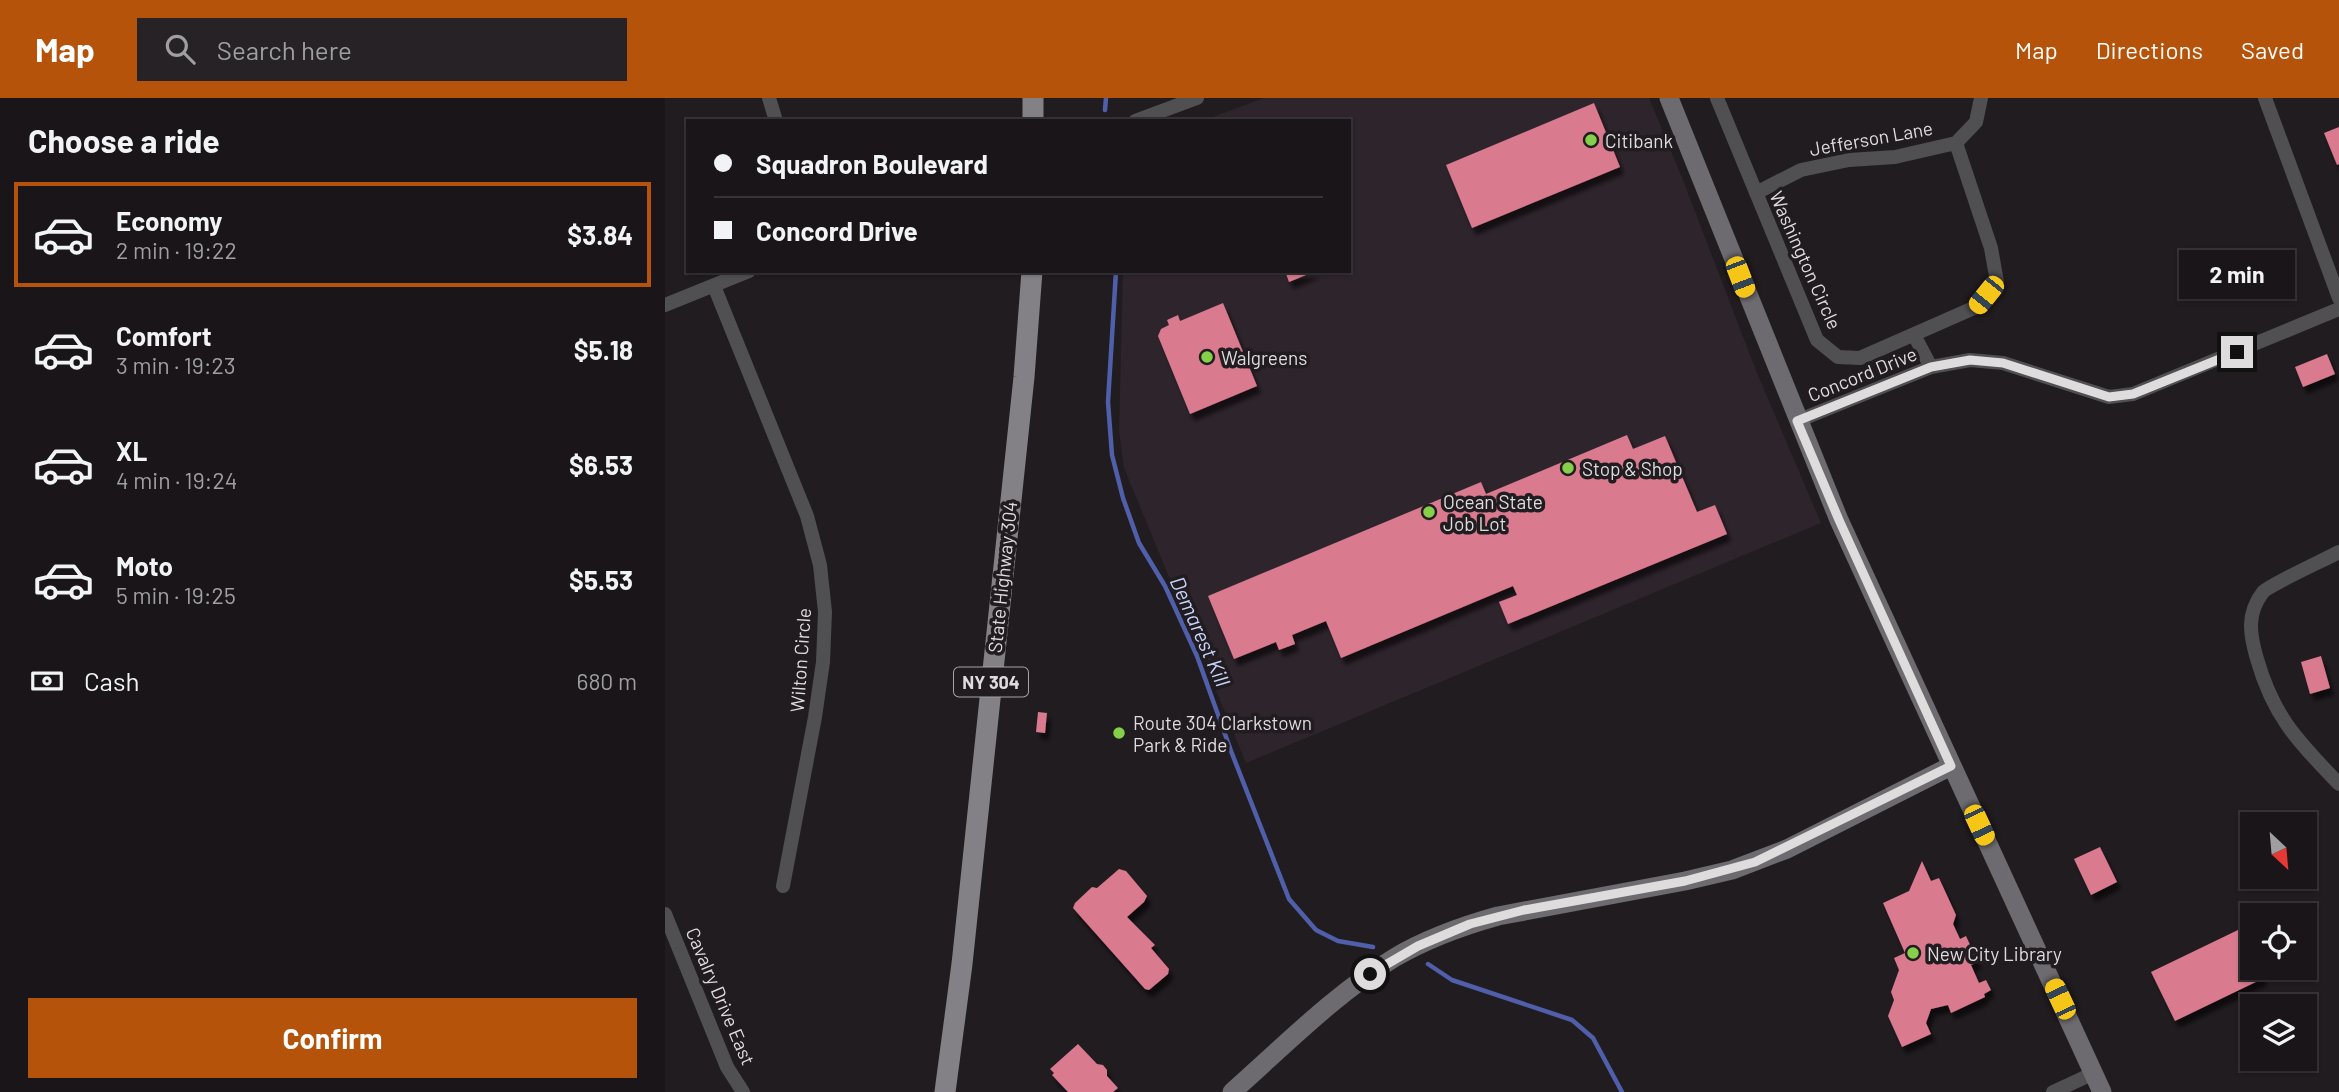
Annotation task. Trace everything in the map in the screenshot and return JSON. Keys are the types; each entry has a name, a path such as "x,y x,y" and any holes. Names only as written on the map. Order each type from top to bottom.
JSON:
{"main road":[{"path":"1033,98 1033,119"},
{"name":"State Highway 304","path":"945,1092 962,964 1024,377 1032,273"}],"street":[{"path":"769,98 775,119"},
{"path":"1140,119 1197,98"},
{"path":"1669,98 1839,520 2102,1092"},
{"name":"Washington Circle","path":"1717,98 1817,340 1838,357 1860,358 1976,307 1997,282 1991,248 1956,143"},
{"path":"1956,143 1976,122 1981,98"},
{"path":"2265,98 2339,298"},
{"name":"Jefferson Lane","path":"1756,193 1801,170 1849,160 1895,158 1956,143"},
{"path":"665,306 744,273"},
{"name":"Wilton Circle","path":"714,286 807,516 820,565 825,612 823,662 783,886"},
{"name":"Concord Drive","path":"1797,421 1931,367 1970,360 2003,363 2109,397 2133,394 2339,309"},
{"path":"1914,335 1931,367"},
{"path":"2339,552 2264,590 2249,619 2264,685 2279,714 2298,740 2339,784"},
{"path":"1233,1092 1348,992 1394,958 1418,946 1470,924 1498,916 1685,881 1744,866 1787,849 1951,766"},
{"name":"Cavalry Drive East","path":"665,914 727,1067 743,1092"},
{"path":"2053,1092 2094,1073"}],"shaded area":[{"path":"1264,98 1649,98 1755,368 1821,523 1246,763 1124,468 1119,430 1123,273 1351,273 1351,119 1207,119"}],"building":[{"path":"1594,103 1620,167 1472,228 1446,165"},
{"path":"2339,127 2339,164 2337,165 2324,133"},
{"path":"1286,273 1311,273 1289,282"},
{"path":"1223,303 1257,386 1190,414 1158,336 1161,329 1169,325 1167,320 1178,315 1180,321"},
{"path":"2327,354 2335,374 2303,387 2295,367"},
{"path":"1627,435 1633,449 1665,436 1697,512 1715,505 1727,534 1508,624 1499,602 1517,595 1513,586 1341,658 1326,621 1292,635 1295,644 1279,650 1276,642 1234,659 1208,596 1481,482 1486,494"},
{"path":"2321,656 2330,688 2310,694 2301,662"},
{"path":"1038,712 1047,713 1045,733 1036,732"},
{"path":"2100,847 2117,882 2091,895 2074,859"},
{"path":"1922,861 1931,881 1939,878 1956,915 1953,924 1960,939 1966,936 1978,962 1971,965 1979,983 1986,980 1991,990 1984,994 1985,997 1951,1013 1948,1005 1931,1009 1926,1023 1931,1034 1902,1047 1888,1016 1894,1000 1891,992 1899,970 1894,958 1905,953 1883,903 1909,891"},
{"path":"1119,869 1126,871 1147,896 1127,917 1155,945 1151,948 1169,969 1168,974 1149,990 1145,989 1073,908 1092,887 1097,888"},
{"path":"2240,929 2240,980 2260,980 2175,1021 2151,972"},
{"path":"1078,1044 1097,1064 1103,1065 1107,1076 1118,1088 1113,1092 1068,1092 1052,1075 1054,1073 1050,1069"}],"waterway":[{"name":"Demarest Kill","path":"1105,110 1106,98"},
{"name":"Demarest Kill","path":"1116,273 1108,402 1112,455 1139,543 1165,586 1197,656 1289,899 1316,930 1338,941 1373,947"},
{"name":"Demarest Kill","path":"1428,964 1452,980 1572,1020 1593,1038 1622,1092"}],"place":[{"name":"Citibank","path":"1591,140"},
{"name":"Walgreens","path":"1207,357"},
{"name":"Stop & Shop","path":"1568,468"},
{"name":"Ocean State Job Lot","path":"1429,512"},
{"name":"Route 304 Clarkstown Park & Ride","path":"1119,733"},
{"name":"New City Library","path":"1913,953"}],"route":[{"path":"1370,974 1394,958 1470,924 1524,910 1685,881 1755,862 1787,849 1951,766 1797,421 1931,367 1970,360 2003,363 2109,397 2133,394 2237,352"}]}
